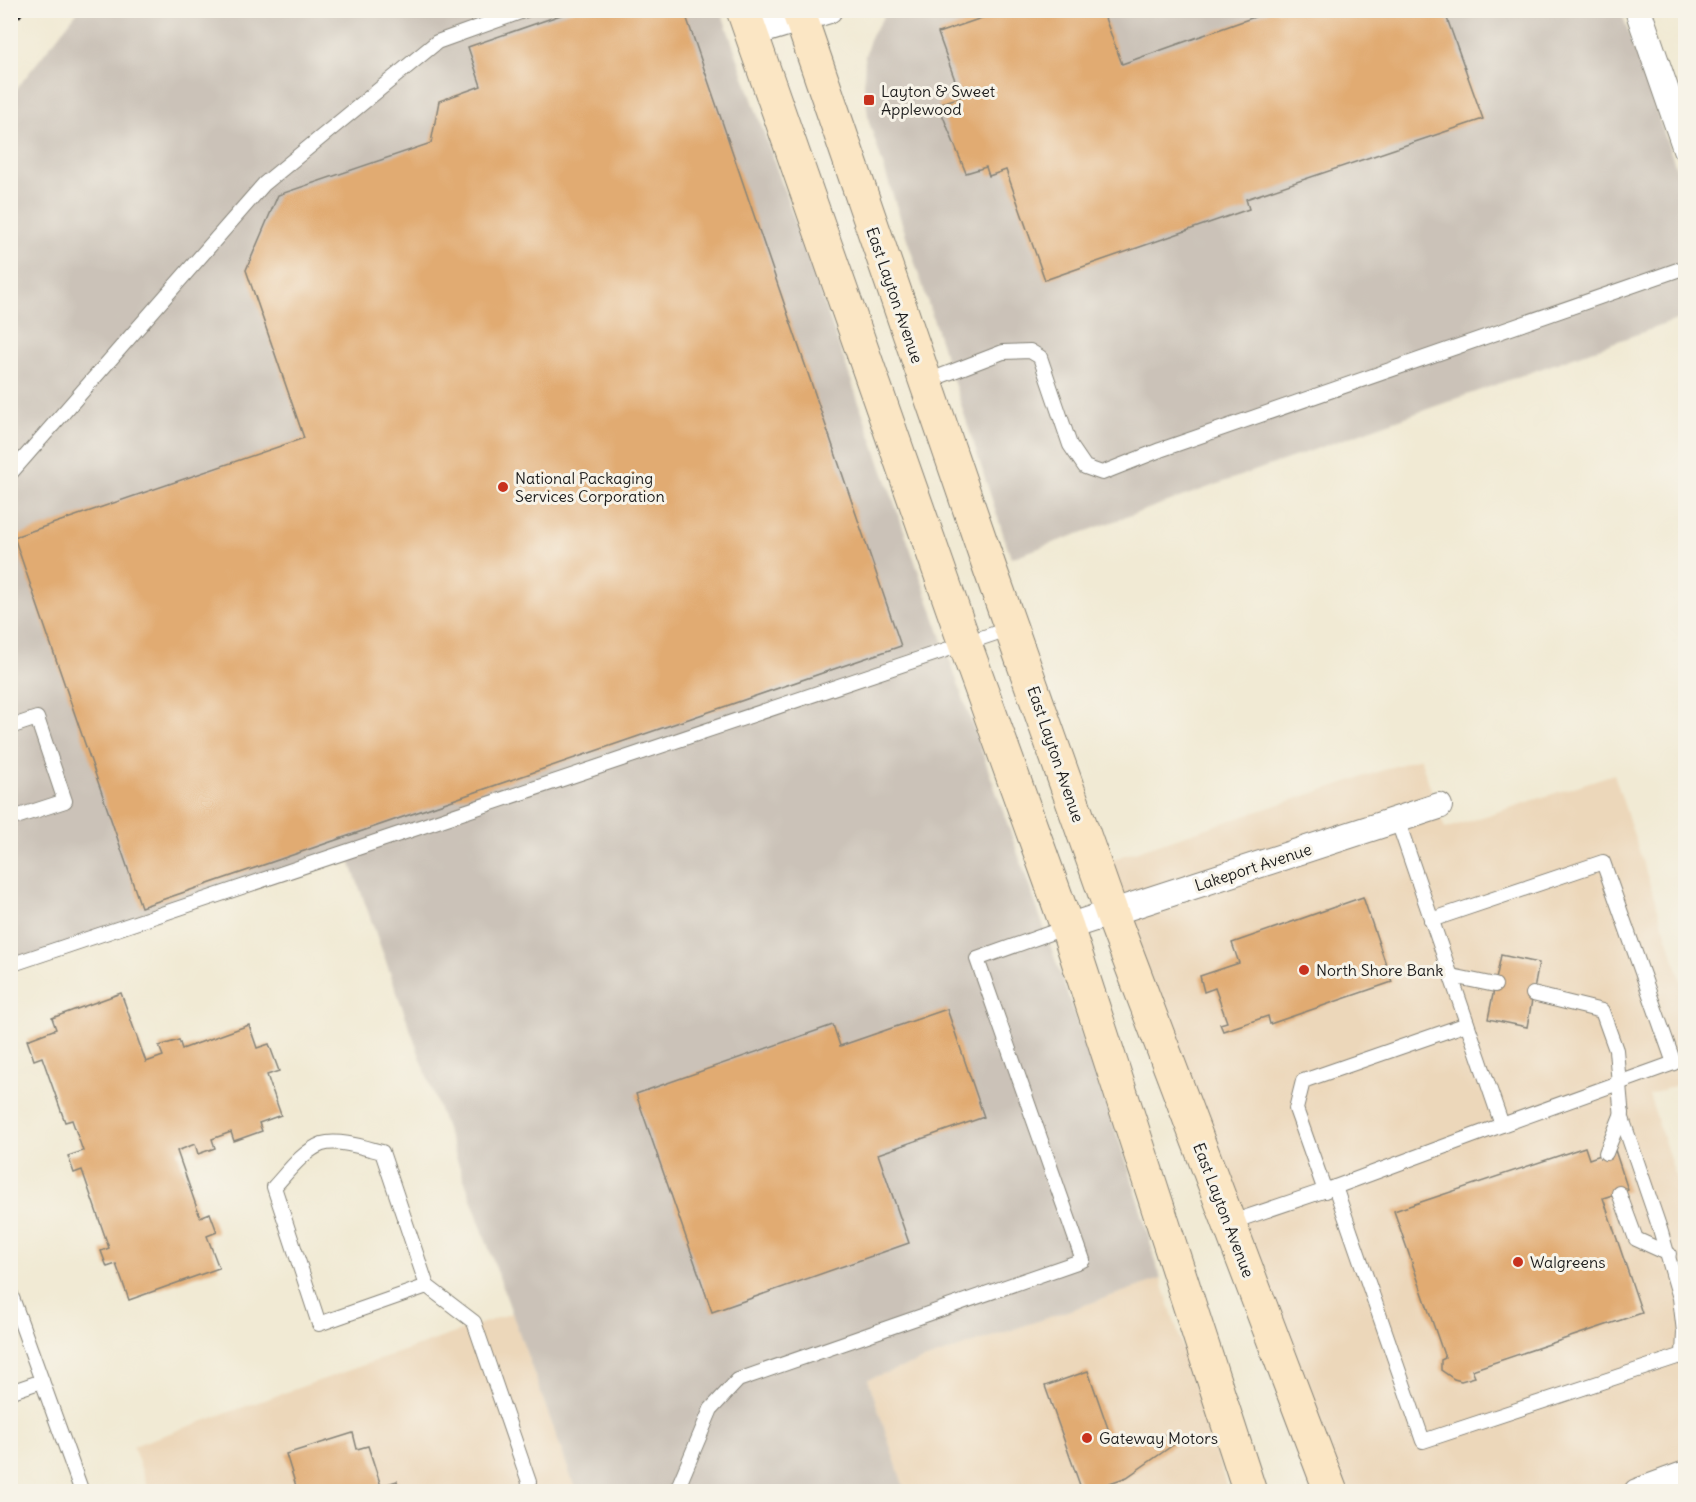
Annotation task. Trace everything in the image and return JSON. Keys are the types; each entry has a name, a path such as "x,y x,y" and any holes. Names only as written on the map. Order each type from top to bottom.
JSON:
{"main road":[{"name":"East Layton Avenue","path":"809,14 925,382 1112,914 1331,1491"},
{"path":"747,22 965,644 1067,927 1250,1491"}],"street":[{"path":"1638,10 1686,148"},
{"path":"747,22 809,14"},
{"name":"Lakeport Avenue","path":"1067,927 1438,806"},
{"path":"1636,1491 1686,1474"}],"lane":[{"path":"10,474 264,184 436,42 526,10"},
{"path":"925,382 1003,352 1030,351 1040,357 1070,445 1085,467 1102,473 1160,450 1686,267"},
{"path":"10,965 1011,628"},
{"path":"10,727 36,718 65,801 10,819"},
{"path":"1397,819 1502,1125"},
{"path":"1229,1223 1330,1189 1674,1063 1603,862 1431,920"},
{"path":"676,1491 711,1409 738,1380 1083,1260 977,959 1067,927"},
{"path":"1452,976 1495,985"},
{"path":"1467,1024 1303,1081 1296,1109 1330,1189 1423,1441 1684,1358 1683,1314 1669,1254 1622,1113 1616,1050 1602,1011 1533,994"},
{"path":"1606,1153 1622,1113"},
{"path":"426,1286 319,1324 274,1187 297,1160 323,1144 351,1144 382,1152 426,1286 474,1322 529,1482 528,1491"},
{"path":"1619,1193 1636,1239 1669,1254"},
{"path":"10,1292 82,1491"},
{"path":"10,1392 42,1382"}],"shaded area":[{"path":"895,10 1621,11 1685,193 1685,317 1011,558 869,122 864,87 865,56 871,36 884,16"},
{"path":"78,11 721,11 1129,1169 1161,1279 868,1379 905,1491 576,1491 347,853 11,970 10,97"},
{"path":"1420,758 1445,829 1614,774 1685,992 1685,1082 1649,1095 1685,1205 1685,1491 1331,1491 1098,864"},
{"path":"1161,1279 1228,1491 905,1491 868,1379"},
{"path":"512,1313 576,1491 149,1491 133,1446"}],"building":[{"name":"National Packaging Services Corporation","path":"575,10 684,10 901,646 141,907 14,537 304,438 246,270 278,195 431,143 439,101 481,86 468,47"},
{"path":"1005,10 1102,10 1122,64 1274,10 1444,10 1483,119 1246,199 1249,209 1045,280 1006,170 989,176 986,167 966,173 938,104 961,97 938,33"},
{"name":"North Shore Bank","path":"1363,897 1392,982 1270,1024 1268,1016 1223,1031 1220,1024 1227,1022 1215,988 1204,992 1200,976 1239,963 1232,943"},
{"path":"1501,955 1539,963 1527,1027 1488,1019"},
{"path":"121,993 146,1062 163,1056 159,1046 179,1040 182,1049 249,1025 257,1048 269,1044 279,1071 267,1075 281,1115 259,1123 262,1131 234,1141 231,1132 212,1139 215,1148 198,1154 195,1144 177,1151 200,1217 210,1213 217,1232 207,1236 219,1268 129,1300 116,1264 107,1267 101,1251 109,1248 82,1170 74,1173 68,1156 83,1151 72,1120 65,1122 42,1057 34,1060 27,1040 56,1029 52,1018"},
{"path":"947,1009 984,1117 878,1154 909,1243 712,1312 636,1094 833,1025 840,1046"},
{"name":"Walgreens","path":"1585,1147 1589,1159 1615,1150 1628,1190 1603,1198 1642,1313 1472,1370 1475,1377 1461,1381 1454,1379 1441,1370 1441,1360 1445,1358 1394,1211"},
{"path":"1088,1371 1111,1437 1173,1434 1176,1443 1127,1477 1087,1491 1086,1486 1081,1488 1045,1386"},
{"path":"353,1433 357,1449 368,1446 381,1486 397,1481 400,1492 281,1492 296,1486 286,1454"}],"railway":[{"path":"10,27 23,10"}],"place":[{"name":"Layton & Sweet Applewood","path":"869,100"},
{"name":"National Packaging Services Corporation","path":"503,487"},
{"name":"North Shore Bank","path":"1304,970"},
{"name":"Walgreens","path":"1518,1262"},
{"name":"Gateway Motors","path":"1087,1438"}]}
